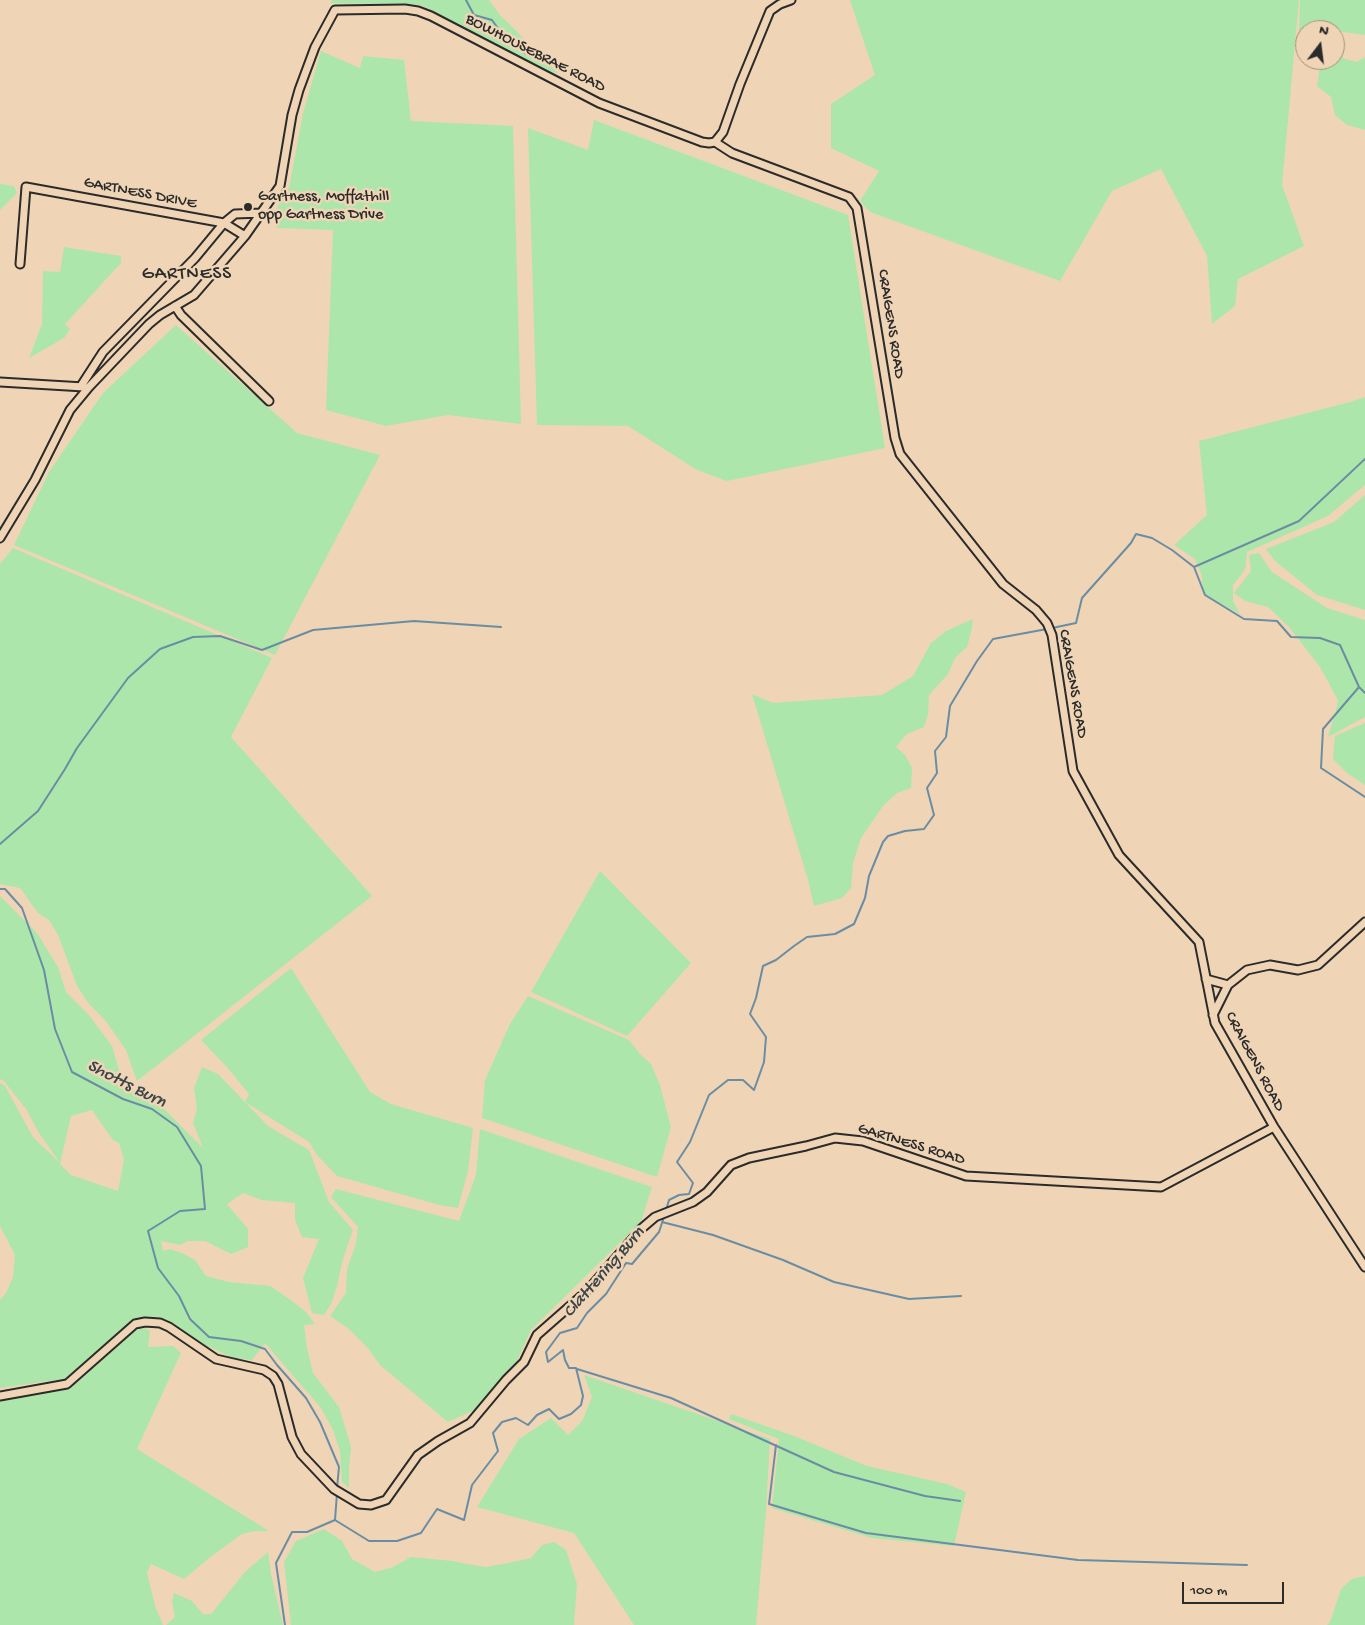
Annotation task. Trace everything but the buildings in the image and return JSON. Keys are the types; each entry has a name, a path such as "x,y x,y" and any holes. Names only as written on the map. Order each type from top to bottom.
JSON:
{"street":[{"path":"715,142 723,132 770,11 780,4 791,0"},
{"name":"BOWHOUSEBRAE ROAD","path":"0,538 35,480 70,410 85,387 149,324 194,294 245,236 280,186 292,115 299,90 332,12 338,9 418,11 599,103 702,142 715,142"},
{"name":"CRAIGENS ROAD","path":"715,142 732,153 849,196 857,208 895,438 900,454 1003,584 1036,610 1047,623 1052,635 1073,771 1119,855 1199,942 1215,1023 1274,1127 1365,1267"},
{"name":"GARTNESS DRIVE","path":"20,264 26,187 224,223 245,236"},
{"path":"0,382 85,387 103,352 195,258 224,223 235,214 261,213"},
{"path":"175,306 181,315 269,401"},
{"path":"1213,1015 1228,985 1247,970 1270,965 1298,970 1318,965 1365,922"},
{"path":"1206,979 1228,985"},
{"name":"GARTNESS ROAD","path":"0,1396 67,1384 135,1324 145,1322 160,1323 169,1326 216,1359 264,1370 272,1376 278,1384 292,1437 306,1460 334,1489 359,1504 370,1505 386,1500 418,1455 438,1441 470,1424 524,1362 538,1335 586,1292 641,1229 655,1217 672,1212 693,1202 707,1192 731,1165 749,1158 835,1138 863,1142 966,1176 1161,1187 1274,1127"}],"green space":[{"path":"332,0 489,0 500,15 558,73 549,72 421,5 330,3"},
{"path":"850,0 1299,0 1297,20 1295,20 1295,44 1282,185 1304,246 1238,279 1235,306 1212,324 1207,256 1161,169 1112,191 1060,281 870,212 860,201 879,171 831,148 831,104 875,75"},
{"path":"1300,0 1365,0 1365,35 1345,32 1345,20 1299,20"},
{"path":"321,51 360,68 363,56 404,60 411,121 513,126 521,424 448,415 386,426 326,410 333,230 277,228 272,216 289,188 303,113"},
{"path":"1365,57 1365,130 1347,125 1335,115 1331,97 1317,86 1319,70 1345,70 1345,59 1357,62"},
{"path":"594,120 848,215 885,448 727,481 697,470 628,426 537,425 528,128 588,150"},
{"path":"0,184 14,186 17,193 0,210"},
{"path":"64,247 121,256 121,263 65,324 70,329 64,338 29,358 42,324 43,271 60,272"},
{"path":"176,325 297,433 380,455 275,655 14,545 49,472 103,393"},
{"path":"1365,397 1365,485 1328,516 1247,552 1245,570 1233,585 1233,601 1240,614 1203,594 1202,576 1195,559 1174,545 1207,515 1199,441"},
{"path":"1365,495 1365,610 1317,595 1275,561 1266,549 1334,522"},
{"path":"13,548 272,658 231,737 372,896 137,1081 126,1050 105,1020 89,1004 77,986 58,935 49,920 38,913 20,888 0,884 0,564"},
{"path":"1259,553 1272,572 1327,608 1365,620 1365,717 1328,737 1338,700 1320,667 1289,627 1268,607 1245,601 1234,593 1251,571 1249,555"},
{"path":"973,619 967,647 955,658 948,674 929,695 928,714 924,727 907,734 896,747 905,755 912,768 911,788 897,793 883,806 861,838 853,863 851,888 842,898 814,906 808,880 752,694 773,703 882,695 913,676 931,643 946,631"},
{"path":"1365,723 1365,785 1347,773 1333,759 1335,736"},
{"path":"600,871 691,963 627,1036 531,992"},
{"path":"0,896 37,933 58,967 66,992 89,1015 112,1046 120,1074 135,1092 152,1097 203,1148 193,1123 197,1109 194,1088 202,1067 218,1074 268,1126 309,1150 329,1202 353,1230 332,1302 324,1315 312,1313 303,1278 319,1239 302,1237 295,1220 295,1203 262,1200 243,1193 227,1204 248,1229 248,1247 231,1254 205,1241 188,1241 180,1245 161,1241 163,1251 170,1249 195,1260 206,1276 229,1282 270,1286 306,1312 315,1324 304,1325 313,1373 339,1407 351,1447 349,1488 342,1482 340,1451 333,1430 321,1408 265,1343 252,1360 233,1358 199,1342 160,1317 125,1326 64,1379 0,1388 0,1300 6,1293 13,1277 15,1255 0,1226 0,1083 5,1086 33,1137 60,1163 39,1133 26,1109 4,1081 0,1079","holes":["92,1110 113,1140 119,1143 124,1160 118,1191 71,1175 60,1164 71,1116"]},
{"path":"291,968 370,1092 391,1104 473,1128 468,1171 458,1208 439,1205 337,1176 317,1155 309,1142 245,1102 249,1094 201,1040"},
{"path":"528,996 629,1040 651,1064 660,1085 671,1127 657,1177 482,1118 485,1080 510,1024"},
{"path":"480,1129 652,1187 641,1222 531,1330 510,1376 477,1409 448,1422 380,1365 367,1347 349,1329 330,1316 346,1293 347,1269 356,1243 358,1227 331,1197 336,1189 459,1221 476,1175"},
{"path":"145,1328 150,1331 148,1347 173,1346 181,1353 137,1449 269,1531 255,1531 242,1534 184,1579 151,1564 147,1573 156,1609 163,1625 0,1625 0,1400 71,1388 136,1330"},
{"path":"584,1375 770,1439 756,1625 634,1625 574,1533 477,1507 519,1439 551,1418 568,1435 582,1421 592,1397"},
{"path":"731,1414 794,1436 867,1466 947,1484 966,1492 954,1546 872,1538 772,1508 779,1439 729,1419"},
{"path":"324,1529 342,1541 352,1559 375,1572 393,1567 411,1557 453,1561 486,1567 531,1558 542,1545 554,1542 566,1550 577,1584 574,1625 291,1625 284,1562 296,1541"},
{"path":"268,1552 283,1625 166,1625 175,1617 172,1602 174,1593 192,1601 203,1614 211,1614 245,1572"},
{"path":"1365,1576 1365,1625 1327,1625 1330,1622 1341,1589 1352,1579"}],"waterway":[{"path":"466,0 474,15 492,20 502,34 526,54 545,62"},
{"path":"1194,567 1299,521 1365,459"},
{"name":"Clattering Burn","path":"1052,628 1076,623 1082,598 1131,543 1136,534 1152,538 1194,567 1205,595 1244,619 1277,621 1291,637 1320,638 1340,645 1359,687 1365,693"},
{"path":"0,844 38,811 77,748 128,678 160,649 193,637 220,636 262,650 313,630 414,621 501,627"},
{"name":"Clattering Burn","path":"666,1210 669,1200 679,1195 689,1194 693,1183 677,1162 690,1142 709,1095 728,1080 743,1080 754,1090 764,1062 766,1037 750,1014 756,998 763,966 776,960 807,937 835,934 854,924 865,898 869,876 883,842 888,836 905,831 924,829 934,815 927,788 937,773 935,751 946,737 950,706 977,661 993,639 1047,629"},
{"path":"1359,687 1323,729 1321,768 1365,797"},
{"name":"Shotts Burn","path":"0,889 5,889 22,908 44,970 55,1029 72,1072 123,1099 152,1109 177,1127 201,1166 205,1209 180,1211 148,1231 158,1268 179,1296 190,1319 209,1337 241,1341 265,1349 306,1398 320,1422 339,1467 337,1488"},
{"name":"Clattering Burn","path":"335,1520 369,1541 397,1541 421,1533 437,1509 464,1520 472,1485 498,1451 493,1433 502,1422 516,1418 528,1425 537,1415 549,1409 559,1419 571,1414 581,1405 583,1396 576,1368 569,1368 563,1350 548,1362 546,1352 560,1333 577,1328 587,1313 606,1294 626,1263 632,1264 659,1232 664,1217"},
{"path":"662,1222 713,1235 783,1260 834,1282 909,1299 961,1296"},
{"path":"577,1369 671,1398 834,1472 925,1496 960,1501"},
{"path":"776,1445 769,1504 866,1533 1078,1560 1247,1565"},
{"name":"Shotts Burn","path":"285,1625 276,1563 292,1532 307,1532 335,1520 337,1493"}],"place":[{"name":"Gartness, Moffathill opp Gartness Drive","path":"248,207"}],"district":[{"name":"GARTNESS","path":"187,275"}]}
